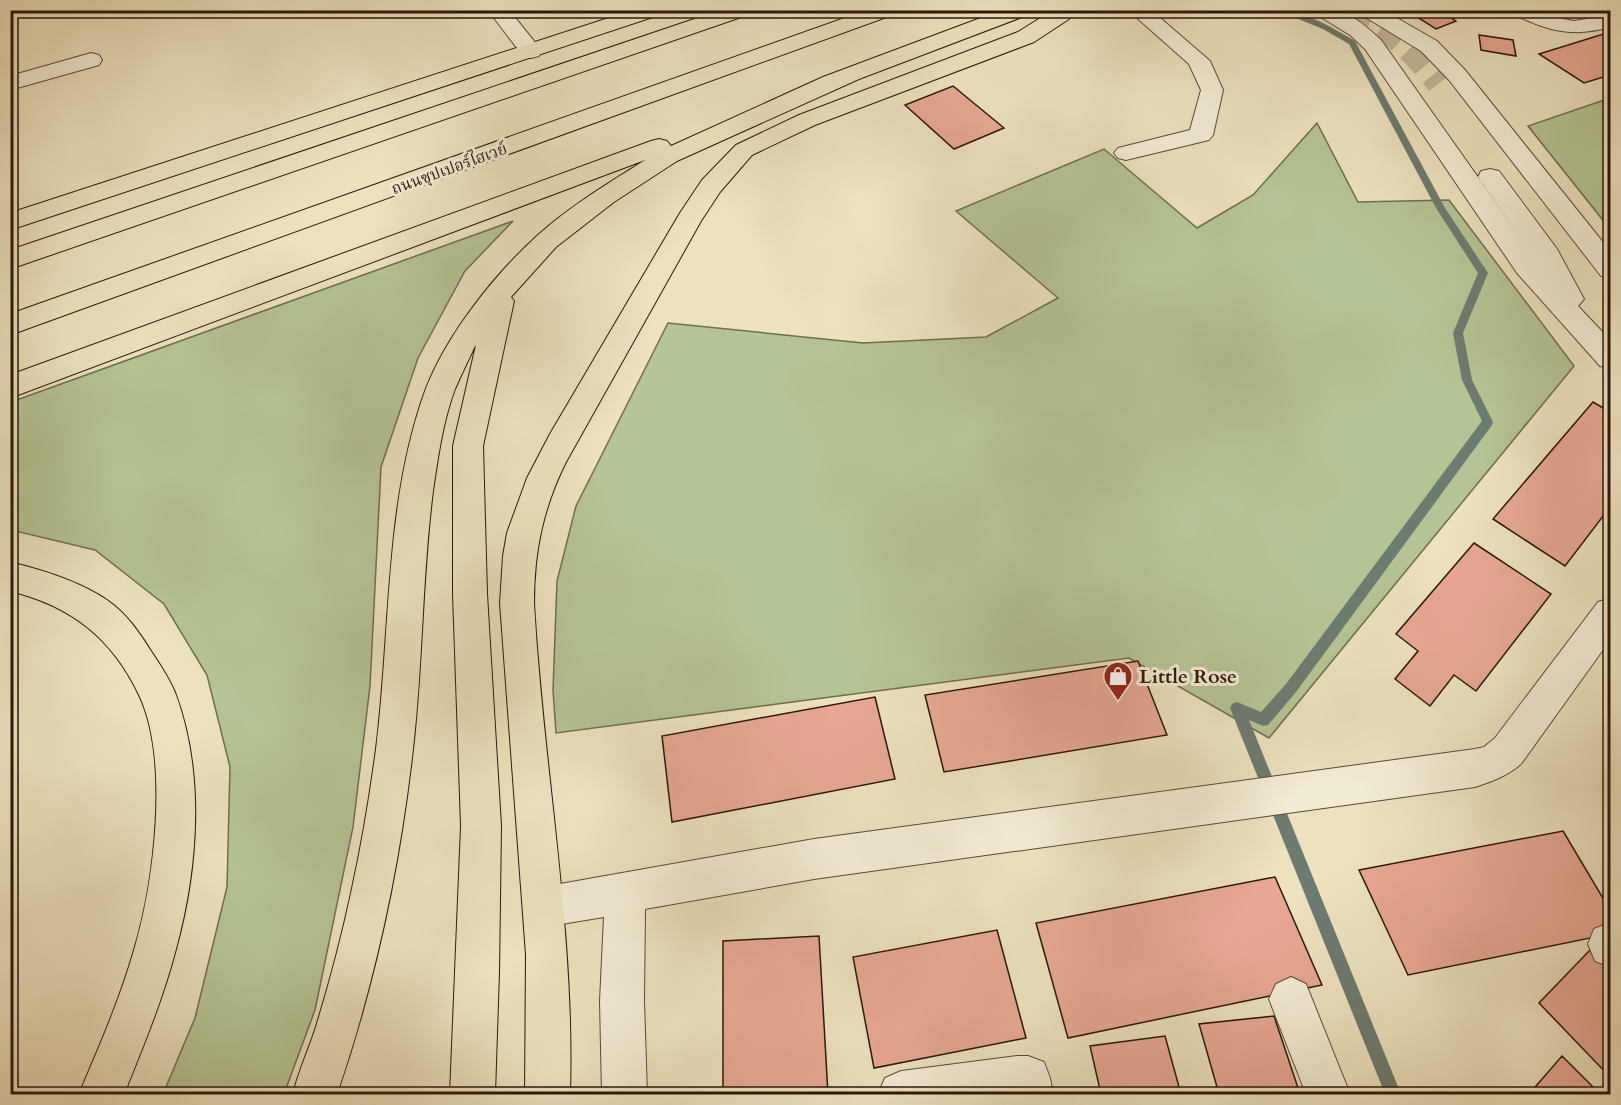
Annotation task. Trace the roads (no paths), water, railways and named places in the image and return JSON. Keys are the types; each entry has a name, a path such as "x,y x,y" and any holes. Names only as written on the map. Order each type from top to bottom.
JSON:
{"main road":[{"path":"10,222 655,10"},
{"path":"10,260 743,10"},
{"name":"ถนนซุปเปอร์ไฮเวย์","path":"10,325 888,10"},
{"path":"10,387 1023,10"},
{"path":"547,1095 550,1055 543,907 520,633 518,579 523,533 535,496 554,454 689,219 711,186 744,150 807,120 1026,37 1062,15 1064,10"},
{"path":"315,1095 340,1020 364,923 383,831 395,747 411,535 423,452 440,390 462,343 502,290 548,241 605,196 659,162 851,75"},
{"path":"472,1095 478,972 481,826 470,594 468,446 502,290"},
{"path":"10,576 26,580 87,606 125,640 157,693 171,738 174,772 173,845 161,927 131,1023 102,1095"}],"street":[{"path":"498,10 531,51"},
{"path":"1126,153 1201,135 1212,90 1199,61 1138,10"},
{"path":"1367,10 1429,46 1456,75 1611,269"},
{"path":"1521,10 1559,26 1585,29 1611,21"},
{"path":"1340,13 1373,45 1526,267 1611,358"},
{"path":"10,83 91,60"},
{"path":"1586,330 1548,255 1429,83 1574,252 1611,287"},
{"path":"543,907 814,859 1475,768 1495,762 1508,751 1611,613"},
{"path":"625,891 622,1001 625,1095"},
{"path":"1291,999 1328,1095"},
{"path":"901,1095 1017,1078 1028,1078 1031,1095"}],"waterway":[{"path":"1279,10 1326,27 1352,43 1441,208 1483,273 1458,333 1467,380 1488,422 1291,688 1263,720 1237,708 1393,1094"}],"tunnel":[{"path":"1351,10 1377,25 1399,42 1438,84"}],"place":[{"name":"Little Rose","path":"1118,702"}]}
